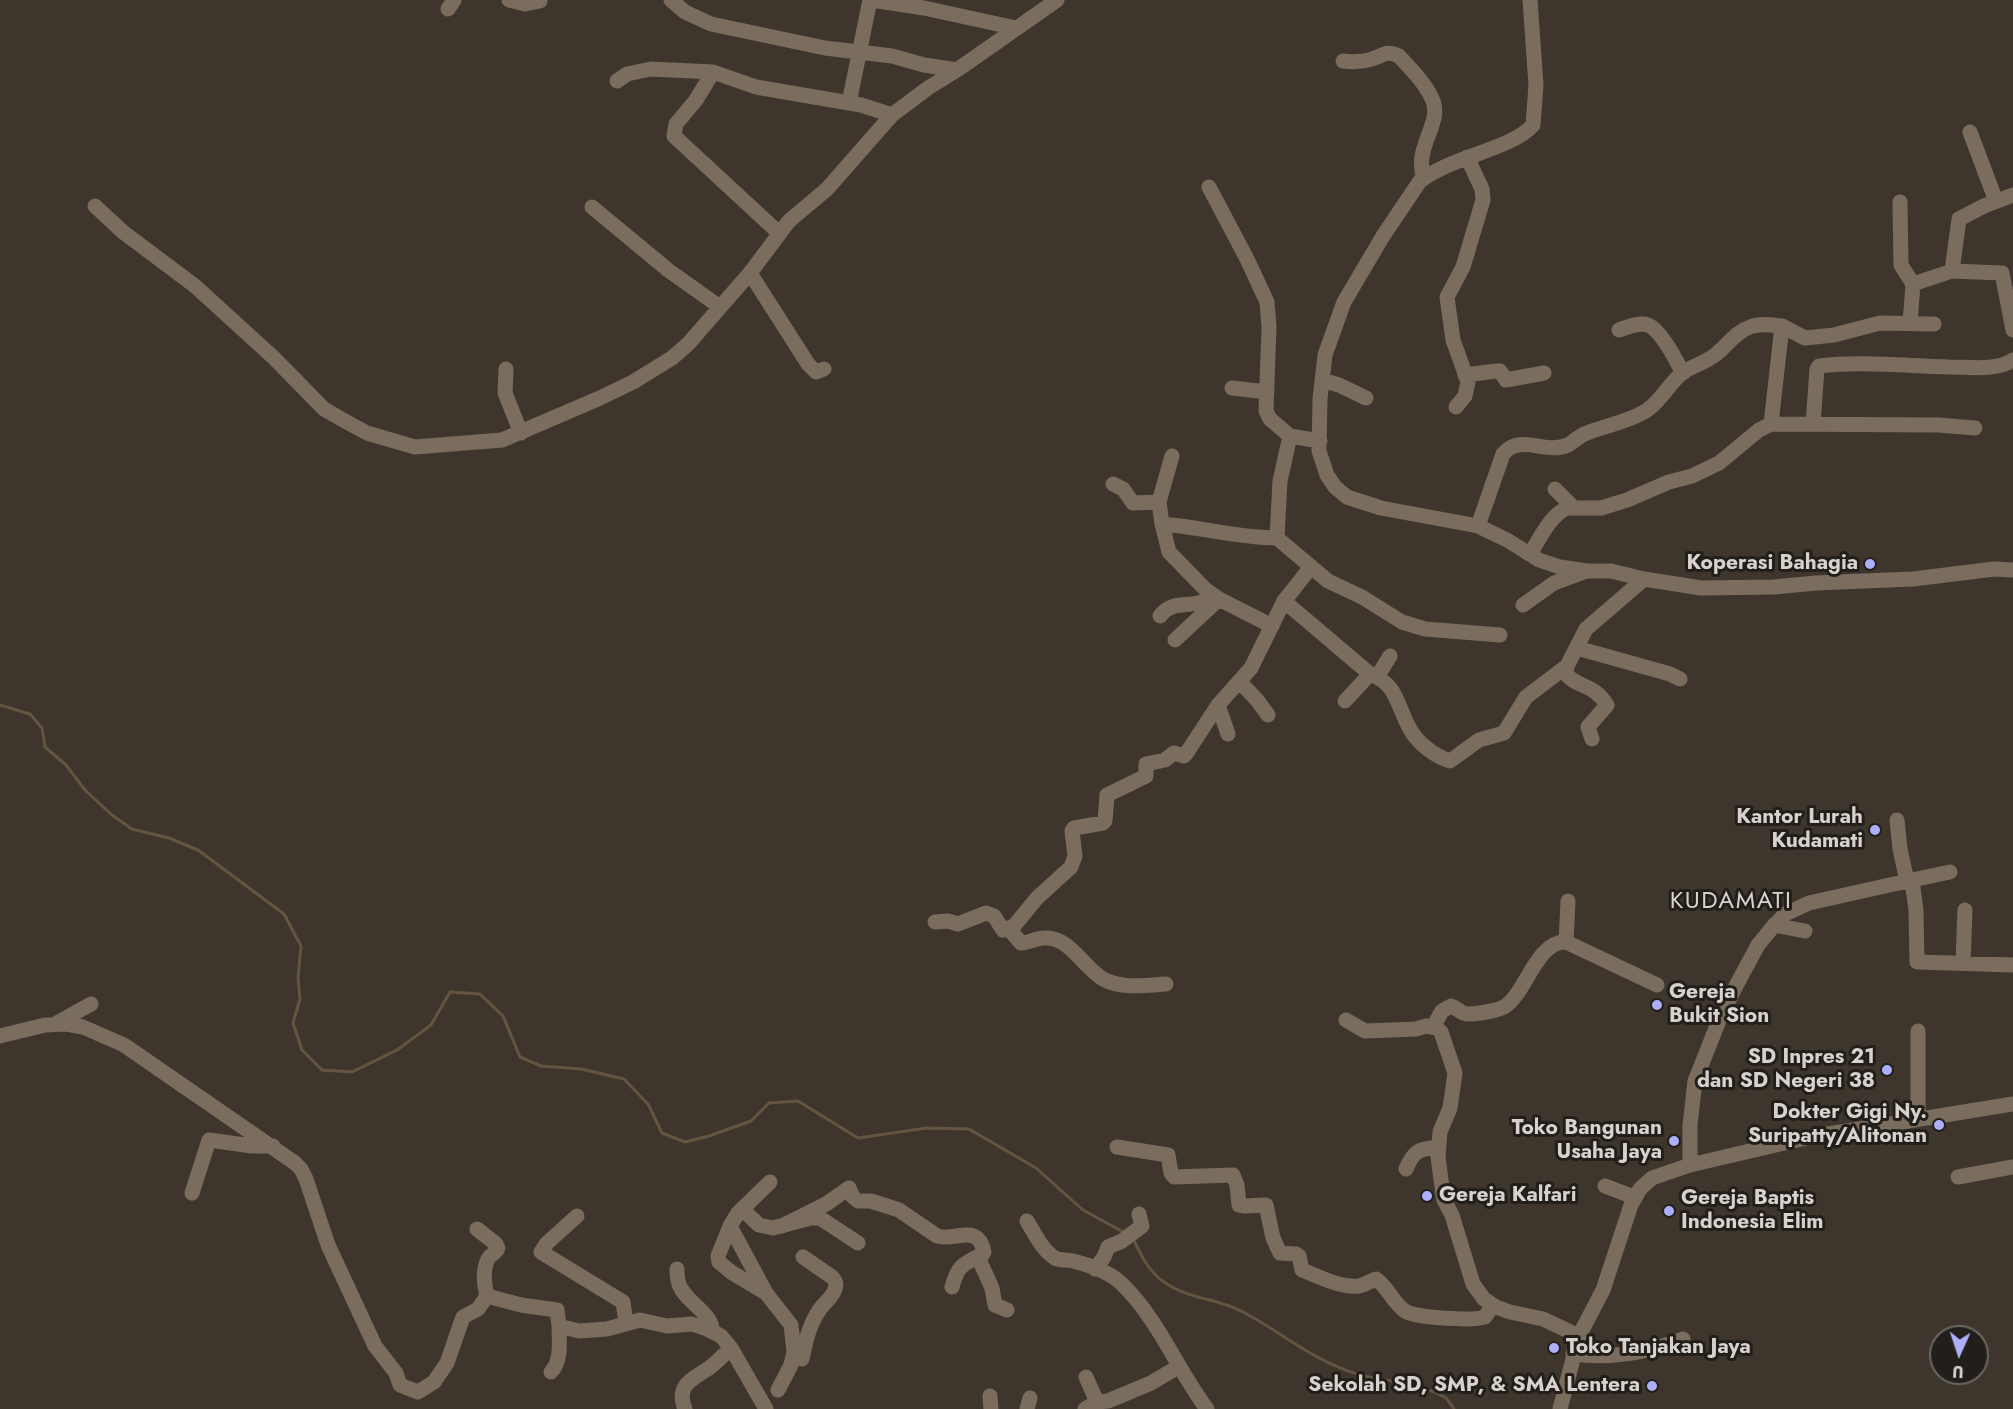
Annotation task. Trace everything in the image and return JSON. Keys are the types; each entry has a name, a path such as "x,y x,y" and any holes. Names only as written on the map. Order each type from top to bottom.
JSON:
{"street":[{"path":"509,0 525,4 548,0"},
{"path":"671,0 685,12 711,24 825,48 892,56 924,65 957,70"},
{"path":"849,102 871,0 924,8 1016,28"},
{"path":"95,206 123,232 195,286 274,358 324,409 343,420 368,433 415,447 502,440 600,398 659,368 688,344 750,273 778,233 827,189 892,115 1057,0"},
{"path":"1530,0 1536,85 1533,125 1522,135 1445,165 1424,178 1394,219 1344,302 1324,355 1320,452 1326,476 1347,496 1381,508 1478,526 1507,540 1539,560 1560,567 1587,571 1611,571 1701,588 1774,587 1912,579 1994,569 2013,570"},
{"path":"1343,61 1371,59 1383,53 1393,53 1399,56 1429,93 1435,108 1432,125 1422,153 1421,170 1424,178"},
{"path":"617,81 627,74 651,69 713,72 756,87 849,102 892,115"},
{"path":"713,72 696,100 676,124 674,136 778,233"},
{"path":"1970,132 1996,201"},
{"path":"1456,407 1465,396 1468,387 1453,340 1447,303 1449,291 1463,267 1483,200 1482,189 1467,157"},
{"path":"1209,187 1248,259 1267,302 1269,327 1266,411 1270,418 1290,436 1320,441"},
{"path":"1952,271 1959,219 2013,195"},
{"path":"1900,202 1901,266 1913,284 1910,323"},
{"path":"592,207 668,270 720,307"},
{"path":"1913,284 1952,271 2008,270 2013,330"},
{"path":"750,273 808,364 816,372 824,369"},
{"path":"1478,526 1503,454 1510,447 1526,444 1542,448 1556,448 1567,445 1585,433 1608,427 1650,408 1683,373 1715,355 1735,335 1746,328 1755,325 1782,326 1804,338 1814,338 1880,323 1934,324"},
{"path":"1619,330 1640,324 1653,328 1664,341 1683,373"},
{"path":"1772,424 1782,326"},
{"path":"1812,424 1819,366 1975,367 1999,365 2013,360"},
{"path":"506,369 505,393 521,433"},
{"path":"1465,375 1496,371 1500,372 1506,380 1544,373"},
{"path":"1322,380 1340,385 1366,398"},
{"path":"1232,388 1267,392"},
{"path":"1530,554 1557,514 1567,508 1601,508 1698,474 1719,463 1759,430 1772,424 1975,428"},
{"path":"1277,538 1280,481 1290,436"},
{"path":"1172,456 1159,502 1169,552 1206,590 1214,604"},
{"path":"1113,484 1123,489 1133,503 1159,502"},
{"path":"1555,489 1574,508"},
{"path":"1162,524 1255,538 1277,538 1328,581 1362,597 1402,622 1425,629 1500,635"},
{"path":"935,922 964,923 986,913 994,916 1003,930 1014,926 1037,898 1071,867 1075,855 1072,831 1074,828 1105,821 1107,795 1146,776 1146,764 1165,760 1174,753 1185,755 1218,705 1251,668 1284,601 1311,567"},
{"path":"1523,605 1554,583 1587,571"},
{"path":"1592,739 1588,727 1607,705 1593,689 1569,678 1566,674 1567,666 1586,629 1644,579"},
{"path":"1284,601 1374,675 1386,682 1414,736 1440,758 1450,762 1479,740 1504,733 1526,697 1567,666"},
{"path":"1160,616 1168,608 1191,606 1199,602 1214,604 1272,626"},
{"path":"1174,640 1214,604"},
{"path":"1577,648 1670,674 1680,679"},
{"path":"1345,701 1390,657"},
{"path":"1240,682 1268,715"},
{"path":"1218,705 1228,734"},
{"path":"1898,820 1900,849 1916,910 1917,962 2013,965"},
{"path":"1690,1165 1690,1125 1695,1081 1720,1018 1737,984 1758,945 1774,925 1785,914 1809,903 1950,872"},
{"path":"1566,942 1568,901"},
{"path":"1963,963 1965,910"},
{"path":"1774,925 1805,931"},
{"path":"1009,928 1021,943 1043,938 1062,943 1074,951 1099,977 1108,982 1166,984"},
{"path":"1432,1027 1442,1011 1451,1006 1468,1014 1503,1008 1553,944 1566,942 1657,985"},
{"path":"55,1024 91,1004"},
{"path":"1346,1020 1365,1030 1432,1027 1441,1032 1455,1073 1450,1108 1440,1132 1438,1147 1441,1180 1444,1200 1452,1215 1473,1284 1484,1299 1493,1305 1510,1312 1543,1319 1579,1336"},
{"path":"0,1036 55,1024 66,1024 82,1027 124,1045 196,1096 273,1146 301,1170 328,1245 375,1346 396,1373 400,1385 418,1392 434,1382 447,1363 463,1317 478,1309 487,1296 485,1267 498,1248 477,1229"},
{"path":"1918,1031 1918,1118"},
{"path":"1560,1409 1579,1336 1603,1290 1634,1197 1644,1183 1690,1165 1810,1137 2013,1104"},
{"path":"192,1193 209,1140 252,1146 273,1146"},
{"path":"1117,1147 1168,1155 1171,1173 1174,1177 1233,1175 1237,1185 1239,1205 1266,1205 1273,1238 1280,1253 1299,1256 1302,1270 1354,1287 1376,1279 1401,1308 1412,1315 1472,1320 1485,1317 1493,1305"},
{"path":"1406,1169 1418,1150 1438,1147"},
{"path":"1958,1177 2013,1167"},
{"path":"766,1293 719,1262 719,1251 730,1226 742,1209 770,1182"},
{"path":"1605,1186 1634,1197"},
{"path":"782,1226 826,1204 849,1188 853,1197 858,1201 871,1201 899,1210 937,1236 943,1238 970,1234 975,1236 984,1249 983,1254 962,1264 952,1287"},
{"path":"742,1209 759,1225 773,1228 811,1218 820,1218 858,1243"},
{"path":"1095,1269 1108,1247 1122,1241 1142,1226 1139,1214"},
{"path":"577,1216 547,1243 541,1252 623,1302 626,1323"},
{"path":"1027,1221 1042,1247 1053,1257 1086,1264 1120,1282 1135,1297 1207,1409"},
{"path":"730,1226 766,1293 791,1325 795,1341 793,1358 778,1390"},
{"path":"559,1326 579,1331 607,1329 640,1320 667,1326 692,1324 712,1331 721,1336 731,1348 764,1405 799,1369 809,1329 836,1286 836,1280 803,1257"},
{"path":"978,1257 992,1288 995,1305 1007,1310"},
{"path":"677,1269 682,1292 711,1322 712,1331"},
{"path":"487,1296 521,1305 557,1310 558,1360 551,1372"},
{"path":"1573,1354 1602,1357 1628,1354 1651,1350 1683,1339"},
{"path":"685,1409 682,1394 688,1382 731,1348"},
{"path":"1086,1377 1091,1406 1150,1383 1178,1367"}],"waterway":[{"path":"0,705 30,714 42,728 45,747 66,765 85,790 112,815 132,829 169,838 198,850 284,914 301,946 298,978 300,999 293,1023 302,1050 322,1070 352,1072 397,1050 431,1025 450,992 480,994 503,1016 520,1057 541,1066 581,1069 624,1079 648,1104 662,1133 685,1142 751,1121 769,1103 798,1101 858,1138 927,1128 969,1129 1036,1168 1083,1210 1125,1233"},
{"path":"1133,1238 1149,1268 1158,1278 1173,1288 1241,1311 1340,1368 1368,1377 1414,1385 1436,1393 1446,1398 1454,1409"}],"place":[{"name":"Koperasi Bahagia","path":"1870,564"},
{"name":"Kantor Lurah Kudamati","path":"1875,830"},
{"name":"Gereja Bukit Sion","path":"1657,1005"},
{"name":"SD Inpres 21 dan SD Negeri 38","path":"1887,1070"},
{"name":"Dokter Gigi Ny. Suripatty/Alitonan","path":"1939,1125"},
{"name":"Toko Bangunan Usaha Jaya","path":"1674,1141"},
{"name":"Gereja Kalfari","path":"1427,1196"},
{"name":"Gereja Baptis Indonesia Elim","path":"1669,1211"},
{"name":"Toko Tanjakan Jaya","path":"1554,1348"},
{"name":"Sekolah SD, SMP, & SMA Lentera","path":"1652,1386"}],"district":[{"name":"KUDAMATI","path":"1731,902"}]}
